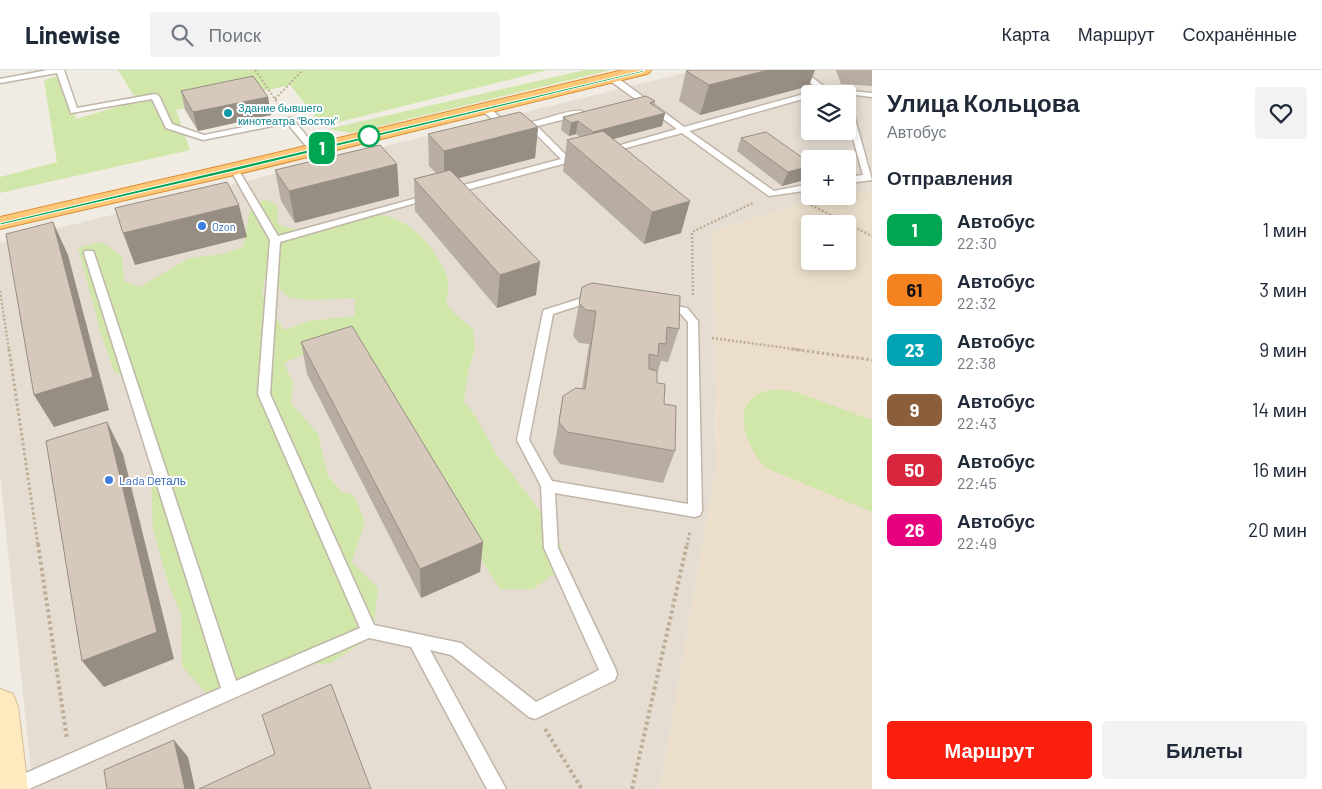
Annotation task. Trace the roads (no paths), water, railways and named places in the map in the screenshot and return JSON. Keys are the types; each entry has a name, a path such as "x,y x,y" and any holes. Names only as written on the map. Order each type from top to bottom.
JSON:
{"highway":[{"path":"0,223 314,150 643,70"}],"main road":[{"path":"0,708 9,789"}],"lane":[{"path":"0,81 60,70 74,111 155,96 168,126 203,138 289,120 314,150"},
{"path":"799,70 818,85"},
{"path":"612,78 772,194 801,189"},
{"path":"856,94 872,95"},
{"path":"275,240 801,97"},
{"path":"630,101 640,98"},
{"path":"484,108 504,124 532,125 586,112"},
{"path":"532,125 567,160"},
{"path":"856,133 870,176 856,179"},
{"path":"234,169 275,240 264,394 369,631"},
{"path":"89,254 230,692"},
{"path":"9,789 369,631 455,648 535,711 609,674 551,548 548,486 523,440 548,312 592,297 610,299"},
{"path":"548,486 695,511 693,321 683,310 655,306"},
{"path":"416,640 496,789"}],"place":[{"name":"Здание бывшего кинотеатра \"Восток\"","path":"228,113"},
{"name":"Ozon","path":"202,226"},
{"name":"Lada Dеталь","path":"109,480"}]}
